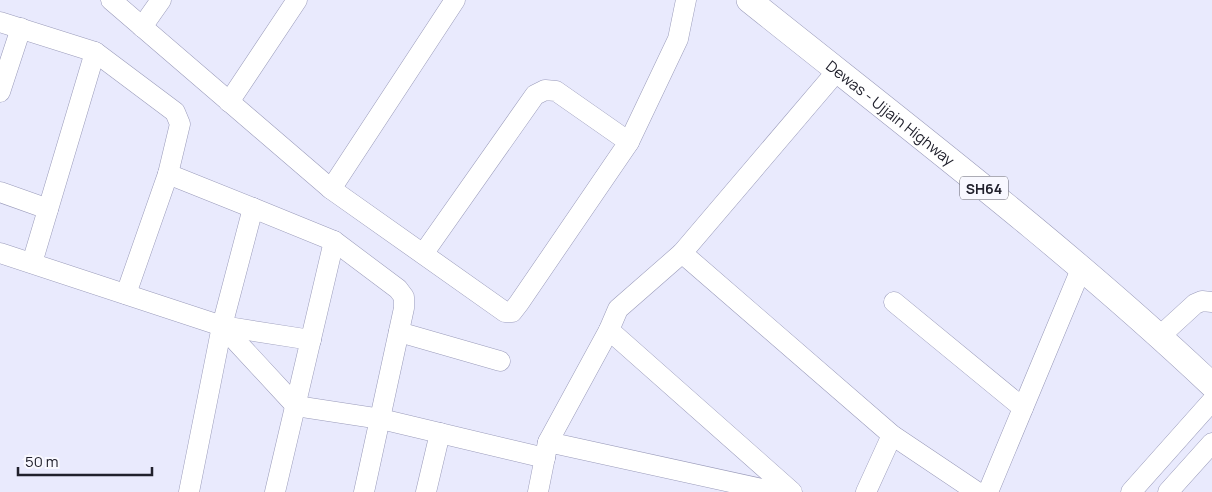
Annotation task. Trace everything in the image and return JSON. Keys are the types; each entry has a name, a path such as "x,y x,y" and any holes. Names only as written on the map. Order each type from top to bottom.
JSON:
{"main road":[{"name":"Dewas - Ujjain Highway","path":"749,0 928,141 1160,336 1212,385"}],"street":[{"path":"110,0 331,190 505,312 512,312 629,142 678,38 686,0"},
{"path":"142,27 161,0"},
{"path":"230,102 296,0"},
{"path":"331,190 456,0"},
{"path":"0,22 96,52 175,112 180,124 168,174 126,294"},
{"path":"0,92 22,28"},
{"path":"32,264 96,52"},
{"path":"538,492 547,450 618,309 682,253 837,70"},
{"path":"423,254 535,95 545,90 556,91 629,142"},
{"path":"168,174 334,241 398,289 404,297 404,308 364,492"},
{"path":"0,192 48,209"},
{"path":"189,492 222,326 253,208"},
{"path":"275,492 334,241"},
{"path":"0,253 222,326 311,340"},
{"path":"682,253 892,435 977,492"},
{"path":"988,492 1081,269"},
{"path":"1160,336 1195,304 1202,301 1212,302"},
{"path":"894,302 1023,408"},
{"path":"222,326 296,406 381,419 440,433 547,450 776,492"},
{"path":"608,330 792,492"},
{"path":"399,332 500,360"},
{"path":"1131,492 1212,401"},
{"path":"426,492 440,433"},
{"path":"866,492 892,435"},
{"path":"1168,492 1212,443"}]}
